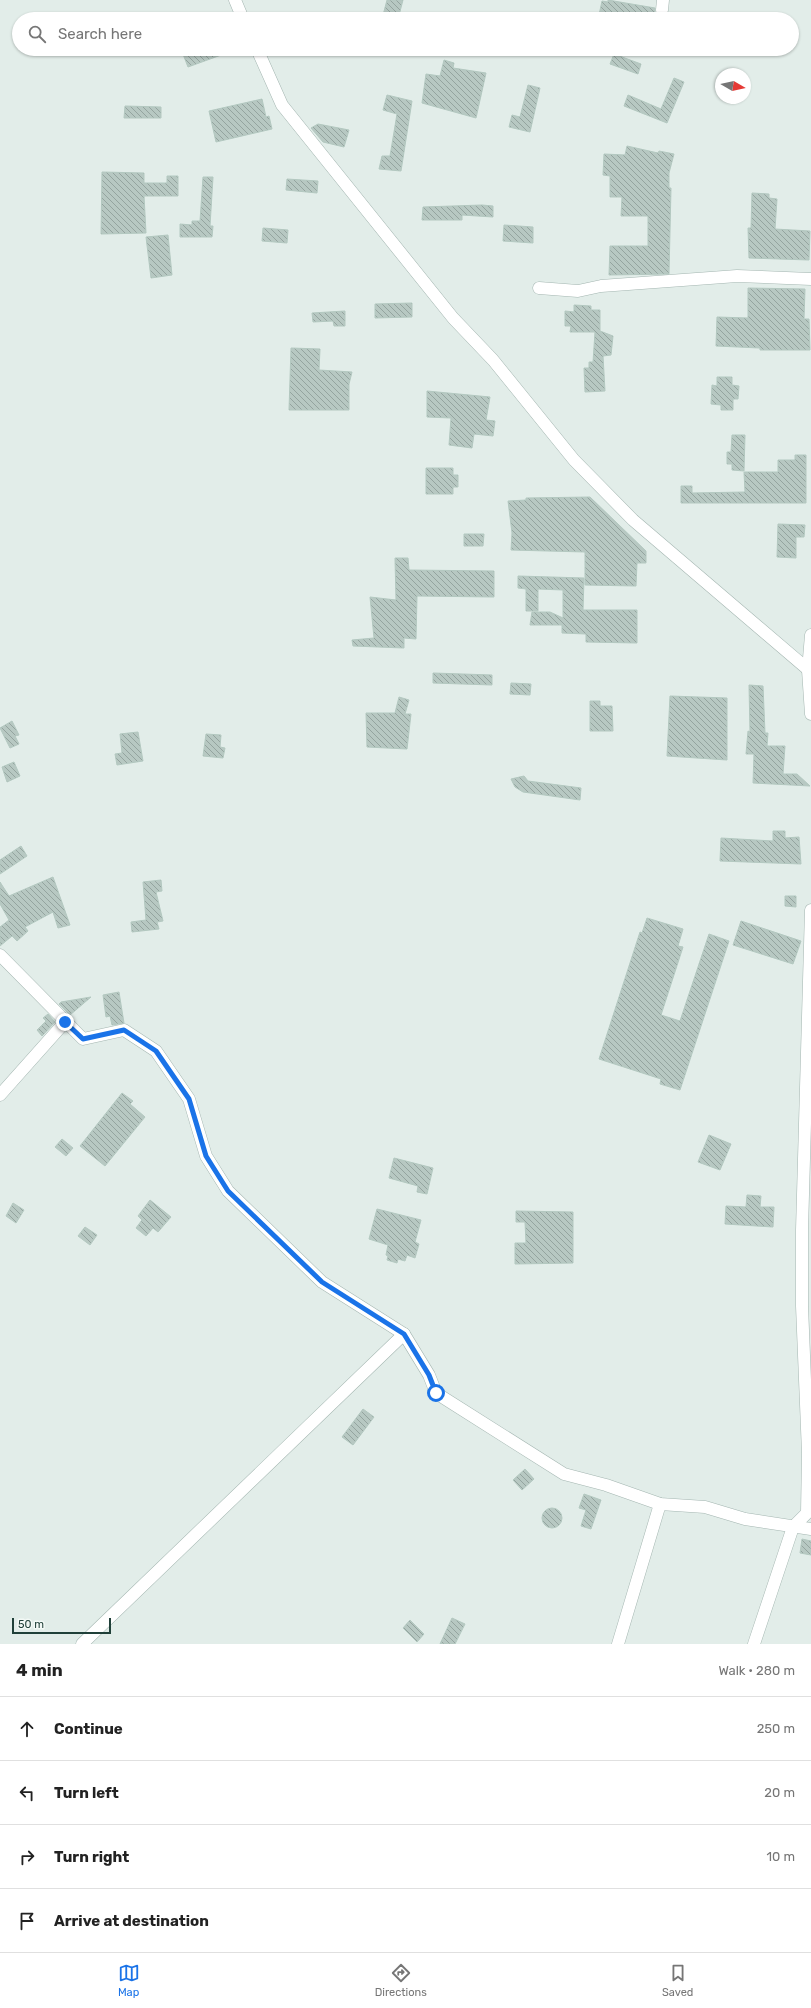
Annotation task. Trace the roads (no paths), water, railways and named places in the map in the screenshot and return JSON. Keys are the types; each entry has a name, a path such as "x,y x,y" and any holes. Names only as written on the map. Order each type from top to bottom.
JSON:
{"street":[{"path":"235,0 240,12"},
{"path":"260,56 282,105 453,318 493,360 574,460 633,520 809,671"},
{"path":"539,288 578,291 601,286 737,276 811,279"},
{"path":"811,635 809,671 811,714"},
{"path":"754,1644 793,1527 807,1513 808,1492 802,1230 811,910"},
{"path":"0,955 83,1039 124,1030 156,1051 189,1099 206,1156 228,1191 322,1282 404,1334 429,1375 436,1393 564,1474 606,1485 660,1504 705,1507 745,1519 811,1529"},
{"path":"0,1095 65,1022"},
{"path":"82,1644 404,1334"},
{"path":"618,1644 660,1504"}]}
